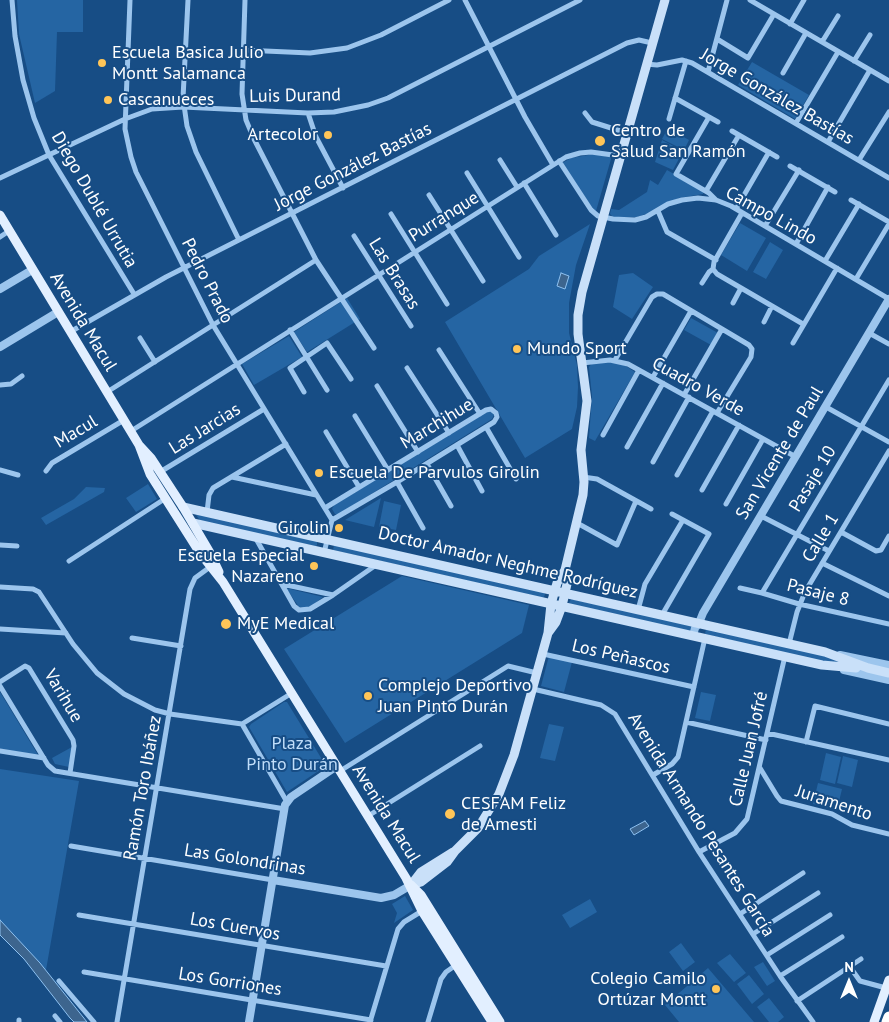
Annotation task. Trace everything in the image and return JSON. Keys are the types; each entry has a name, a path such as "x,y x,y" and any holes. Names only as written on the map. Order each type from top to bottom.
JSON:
{"highway":[{"path":"887,1022 889,1017"}],"main road":[{"path":"411,885 421,872 455,851 478,828 499,794 511,766 543,654 548,633 550,604 557,583 565,570 583,495 582,450 587,394 578,334 579,303 665,0"},
{"name":"Avenida Macul","path":"0,215 124,420 193,523 209,551 223,582"},
{"name":"Avenida Macul","path":"140,445 150,474 210,566 223,582 411,885 421,895 500,1022"},
{"name":"Doctor Amador Neghme Rodríguez","path":"183,507 825,652 868,668 889,673"},
{"path":"177,516 193,523"},
{"name":"Doctor Amador Neghme Rodríguez","path":"193,523 822,665 868,668"},
{"path":"417,574 420,560"},
{"path":"548,633 556,622 566,593 565,570"},
{"name":"Avenida Macul","path":"411,885 422,911 492,1022"},
{"path":"874,1022 888,984"}],"street":[{"name":"Diego Dublé Urrutia","path":"12,0 16,43 23,80 34,118 49,155 134,294"},
{"name":"Pedro Prado","path":"130,0 125,119 126,140 133,165 214,325 332,520"},
{"path":"188,0 184,108 189,134 239,240"},
{"path":"245,0 243,110 254,139 316,260 374,348"},
{"path":"243,50 310,53 347,48 381,35 449,0"},
{"path":"465,0 516,100 553,164"},
{"name":"Luis Durand","path":"0,178 125,119 152,110 184,108 308,113 346,110 378,102 580,0"},
{"path":"708,72 727,0"},
{"path":"750,0 760,2 790,24 889,80"},
{"path":"790,24 804,0"},
{"path":"716,39 748,58 774,14"},
{"path":"822,42 838,16"},
{"path":"782,73 806,33"},
{"path":"854,61 870,35"},
{"name":"Jorge González Bastías","path":"70,332 134,294 184,268 631,41 639,40 652,43"},
{"path":"796,123 838,52"},
{"path":"669,119 686,60"},
{"name":"Jorge González Bastías","path":"646,64 657,65 686,60 889,178"},
{"path":"828,142 870,70"},
{"path":"675,98 718,122"},
{"path":"859,160 889,112"},
{"path":"308,113 316,137 343,188"},
{"path":"584,113 593,123 627,133"},
{"path":"709,117 676,174 706,191 716,200"},
{"path":"732,131 777,157"},
{"path":"706,191 739,135"},
{"path":"736,209 769,152"},
{"name":"Purranque","path":"131,431 553,164 572,155 586,153 620,156"},
{"path":"500,160 517,187"},
{"path":"559,161 591,210 596,215 603,217"},
{"path":"790,166 835,192"},
{"path":"765,226 799,170"},
{"path":"467,173 519,257"},
{"path":"524,183 556,235"},
{"path":"796,244 828,187"},
{"path":"430,195 483,281"},
{"name":"Campo Lindo","path":"603,217 635,220 646,217 668,204 682,200 698,198 716,200 736,209 889,299"},
{"path":"850,200 889,223 856,279"},
{"path":"825,262 859,204"},
{"path":"658,210 667,232 716,260"},
{"path":"702,283 713,269 742,213"},
{"path":"391,214 447,304"},
{"path":"0,237 9,231"},
{"name":"Las Brasas","path":"354,236 411,326"},
{"path":"107,392 316,260"},
{"path":"793,343 836,268"},
{"path":"713,269 717,274 803,324"},
{"path":"0,289 32,270"},
{"path":"733,303 741,288"},
{"path":"616,360 652,297 657,294 664,294 749,345 752,350 752,355 677,475"},
{"name":"San Vicente de Paul","path":"699,637 695,628 699,623 702,613 889,299"},
{"path":"764,322 772,306"},
{"path":"652,377 691,311"},
{"path":"0,347 58,312"},
{"path":"653,462 722,329"},
{"path":"290,330 327,390"},
{"path":"869,333 889,344"},
{"path":"140,338 155,362"},
{"path":"304,392 290,368 327,342 351,379"},
{"path":"439,350 480,414"},
{"name":"Cuadro Verde","path":"582,363 616,360 640,370 796,457"},
{"path":"407,368 449,433"},
{"path":"604,435 640,370"},
{"path":"0,385 11,384 22,376"},
{"name":"Pasaje 10","path":"762,593 889,380"},
{"path":"627,446 663,383"},
{"path":"377,386 418,452"},
{"path":"826,407 889,442"},
{"name":"Las Jarcias","path":"160,472 264,409"},
{"name":"Marchihue","path":"325,508 486,410 496,413 496,420 486,427 332,520"},
{"path":"355,416 388,470"},
{"name":"Macul","path":"46,471 50,465 124,420"},
{"path":"702,490 739,425"},
{"path":"486,427 516,479"},
{"path":"326,432 359,487"},
{"path":"726,504 763,439"},
{"path":"207,512 210,492 286,444"},
{"path":"457,445 482,491"},
{"name":"Calle 1","path":"789,644 799,604 889,451"},
{"path":"883,462 889,465"},
{"path":"427,464 451,506"},
{"path":"0,470 18,475"},
{"path":"232,477 316,494"},
{"path":"584,477 597,479 651,509"},
{"path":"396,482 423,528"},
{"path":"69,561 166,498"},
{"path":"577,523 618,546 636,501"},
{"path":"662,615 709,534 672,514"},
{"path":"761,516 829,551"},
{"path":"324,553 332,520"},
{"path":"638,610 645,584 683,520"},
{"path":"840,532 876,552 881,550 889,536"},
{"path":"255,537 294,606 299,610 310,608 333,595 376,564"},
{"path":"0,545 17,546"},
{"path":"822,563 889,596"},
{"name":"Ramón Toro Ibáñez","path":"117,1022 192,584 197,576 210,566"},
{"path":"282,584 333,595"},
{"path":"0,587 32,589 39,592 90,665 115,688 143,705 170,714 242,724 292,693"},
{"name":"Pasaje 8","path":"740,588 799,604 889,624"},
{"path":"0,629 66,633"},
{"path":"653,775 675,762 678,757 694,687 699,637"},
{"path":"132,638 181,646"},
{"name":"Doctor Amador Neghme Rodríguez","path":"825,652 889,665"},
{"name":"Los Peñascos","path":"543,654 694,687"},
{"name":"Calle Juan Jofré","path":"699,852 735,833 742,827 749,815 784,656"},
{"name":"Doctor Amador Neghme Rodríguez","path":"822,665 889,680"},
{"name":"Varihue","path":"0,682 25,666 30,668 74,742 70,773"},
{"path":"0,686 44,758 53,769 157,788 286,806 339,769 508,666 537,673"},
{"name":"Avenida Armando Pesantes García","path":"533,689 602,705 609,709 619,720 699,852 780,976 813,1022"},
{"path":"806,742 815,706 889,724"},
{"path":"686,722 766,740"},
{"path":"242,724 286,806 249,1022"},
{"path":"767,733 889,760"},
{"path":"368,816 480,746"},
{"path":"0,751 44,758"},
{"name":"Juramento","path":"760,767 781,801 832,814 852,826 889,834"},
{"name":"Las Golondrinas","path":"71,846 381,898 411,885"},
{"path":"740,914 803,873"},
{"path":"753,934 818,893"},
{"path":"370,1021 400,926 422,911"},
{"name":"Los Cuervos","path":"79,915 386,966"},
{"path":"767,955 830,915"},
{"path":"780,976 842,937"},
{"path":"798,1001 861,959"},
{"path":"429,1021 441,979 446,972 456,965"},
{"path":"850,967 860,980 888,984"},
{"name":"Los Gorriones","path":"84,972 370,1021"},
{"path":"59,982 94,1022"},
{"path":"55,1016 60,1022"}],"green space":[{"path":"17,0 83,0 83,32 57,32 55,91 35,103 19,34"},
{"path":"752,62 809,95 795,119 738,85"},
{"path":"668,128 689,140 684,150 662,139"},
{"path":"662,140 683,151 673,170 655,162"},
{"path":"594,154 610,157 611,159 596,211 592,210 562,163 571,158"},
{"path":"667,170 704,191 703,194 679,198 652,212 637,217 613,217 610,214 611,209 619,210 647,192 650,180 658,185"},
{"path":"740,223 766,238 747,271 721,255"},
{"name":"Mundo Sport","path":"590,224 576,265 569,303 569,333 577,365 578,387 577,407 572,429 525,458 445,322 529,269 539,256"},
{"path":"770,242 783,250 766,279 753,272"},
{"path":"633,273 653,287 632,319 613,307 619,275"},
{"path":"347,298 360,319 307,352 294,332"},
{"path":"691,318 718,333 711,345 684,330"},
{"path":"289,336 302,357 254,385 242,364"},
{"path":"614,362 626,366 635,372 595,441 589,438 592,396 589,367 592,363"},
{"path":"491,411 494,415 492,419 339,514 335,514 332,509 334,505"},
{"path":"148,484 157,499 136,512 126,498"},
{"path":"86,487 105,488 104,492 46,525 41,518 74,499"},
{"path":"381,498 374,527 345,520"},
{"path":"384,501 401,505 396,530 379,527"},
{"path":"194,512 317,541 317,545 201,522"},
{"path":"334,545 544,592 545,595 543,598 333,550"},
{"name":"Complejo Deportivo Juan Pinto Durán","path":"402,576 529,605 522,633 345,743 284,649"},
{"path":"286,588 323,597 309,608 299,607"},
{"path":"571,599 692,625 690,632 571,605 569,603"},
{"path":"706,629 828,655 845,662 826,663 705,634"},
{"path":"549,656 572,662 564,692 541,686"},
{"path":"0,692 38,755 0,749"},
{"path":"701,692 716,695 710,721 695,718"},
{"name":"Plaza Pinto Durán","path":"284,702 287,702 326,766 287,792 249,727"},
{"path":"549,724 564,727 555,761 540,758"},
{"path":"72,747 69,767 55,764 52,758"},
{"path":"826,753 841,757 835,784 820,780"},
{"path":"843,756 858,760 852,787 837,783"},
{"path":"0,769 79,781 46,970 0,920"},
{"path":"818,783 842,789 837,810 813,804"},
{"path":"405,896 413,910 394,923 397,913 392,904"},
{"path":"590,899 597,912 570,928 562,915"},
{"path":"681,943 695,962 683,971 669,952"},
{"path":"730,954 746,973 734,982 717,963"},
{"path":"763,962 775,981 767,986 754,967"},
{"path":"708,968 754,1022 679,1022 665,1005"},
{"path":"749,975 764,994 752,1004 737,984"},
{"path":"769,998 784,1017 778,1022 769,1022 757,1007"}],"shaded area":[{"path":"561,273 569,276 565,289 557,286"},
{"path":"645,821 649,826 634,835 630,829"},
{"path":"0,920 40,963 87,1022 74,1022 70,1018 24,959 0,935"}],"place":[{"name":"Escuela Basica Julio Montt Salamanca","path":"102,63"},
{"name":"Cascanueces","path":"108,100"},
{"name":"Artecolor","path":"328,135"},
{"name":"Centro de Salud San Ramón","path":"600,141"},
{"name":"Mundo Sport","path":"517,349"},
{"name":"Escuela De Parvulos Girolin","path":"319,473"},
{"name":"Girolin","path":"339,528"},
{"name":"Escuela Especial Nazareno","path":"314,566"},
{"name":"MyE Medical","path":"226,624"},
{"name":"Complejo Deportivo Juan Pinto Durán","path":"368,696"},
{"name":"CESFAM Feliz de Amesti","path":"450,814"},
{"name":"Colegio Camilo Ortúzar Montt","path":"716,989"}]}
